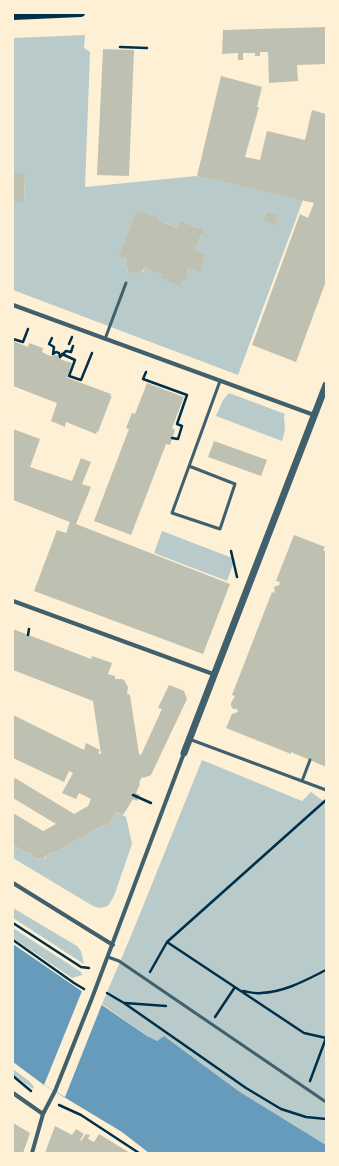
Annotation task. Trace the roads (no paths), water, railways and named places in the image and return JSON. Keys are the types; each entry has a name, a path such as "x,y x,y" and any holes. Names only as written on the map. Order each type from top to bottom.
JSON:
{"main road":[{"path":"13,16 81,13"}],"street":[{"path":"13,306 314,415"},
{"path":"32,1153 43,1114 54,1091 113,945 213,674 326,385"},
{"path":"13,601 213,674"},
{"path":"13,883 113,945"},
{"path":"13,1093 43,1114"}],"lane":[{"path":"105,339 126,283"},
{"path":"189,466 235,484 220,529 172,514 189,466 220,381"},
{"path":"189,739 326,790"},
{"path":"302,781 310,760"},
{"path":"108,957 119,961 326,1102"}],"water":[{"path":"13,944 147,1036 157,1041 164,1036 240,1092 326,1145 326,1153 149,1153 122,1132 44,1085 13,1062"}]}
